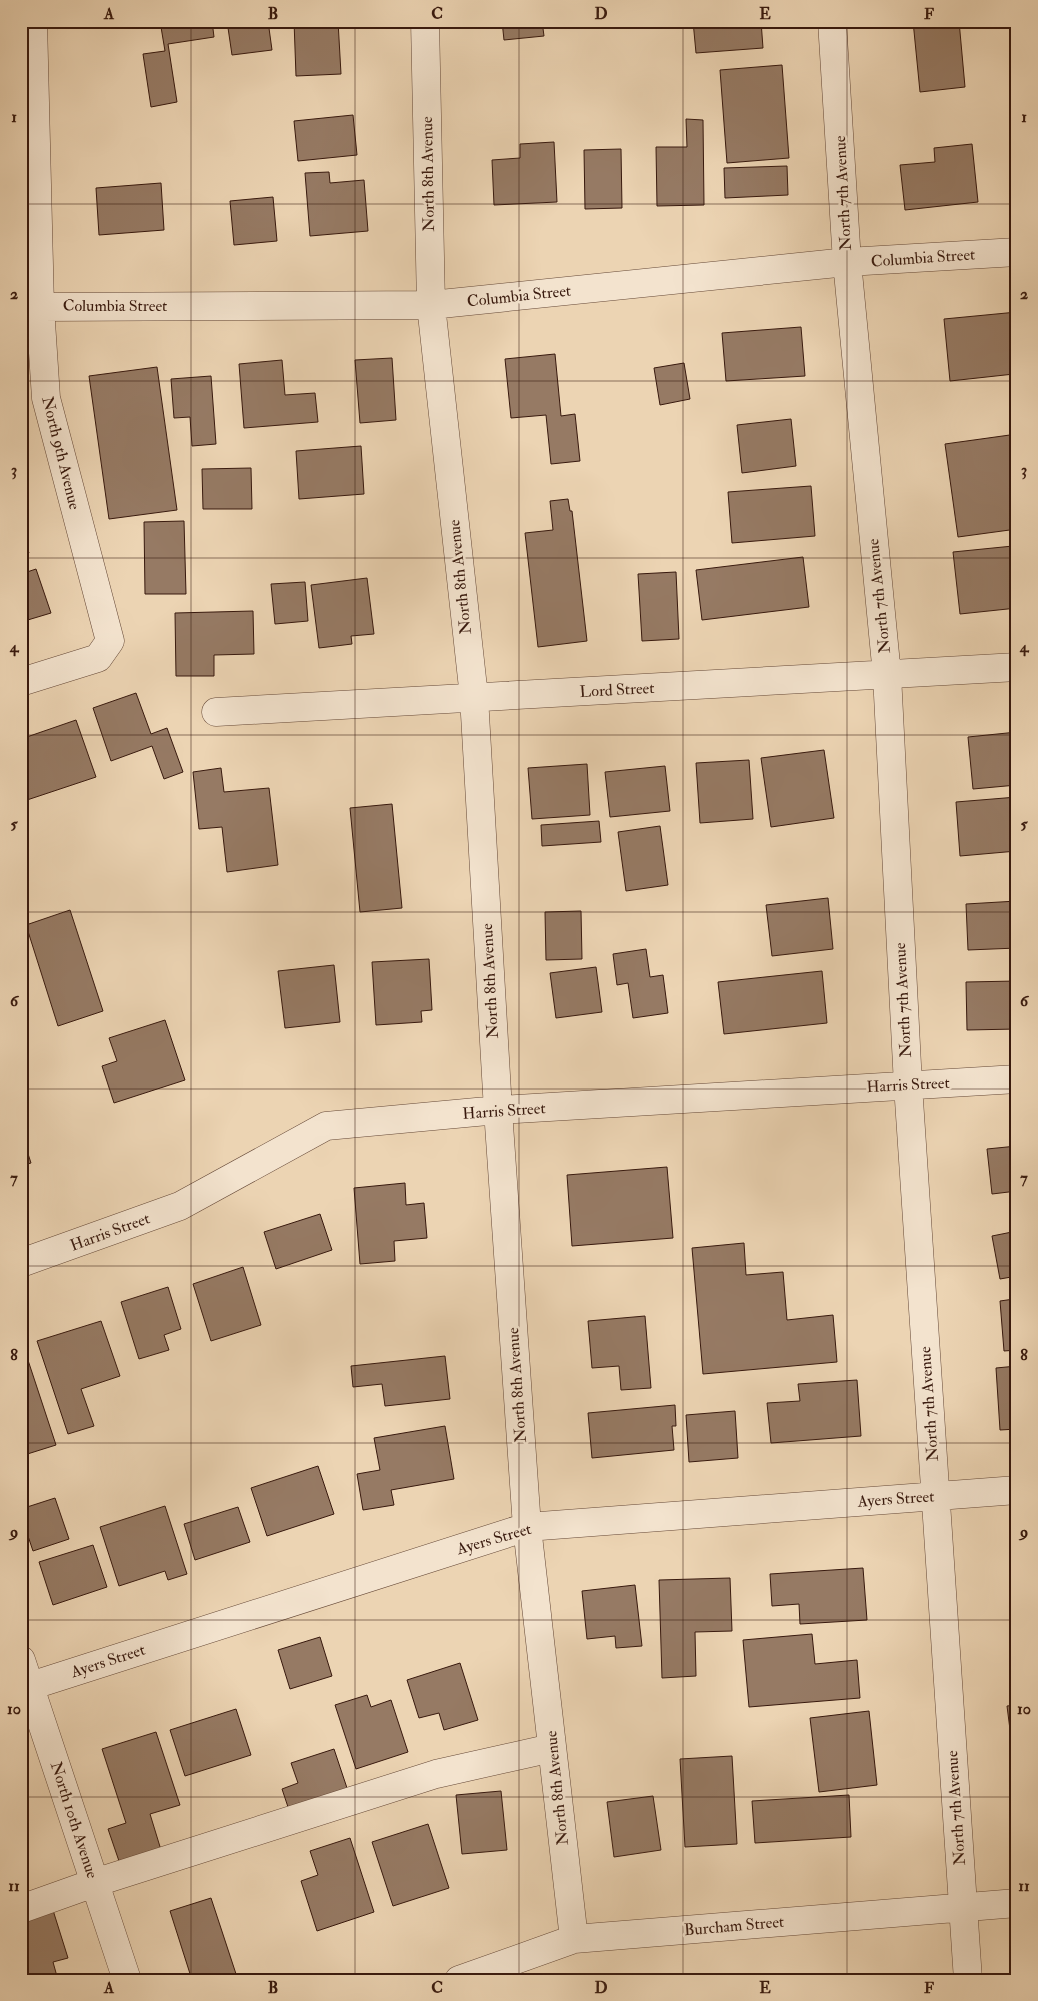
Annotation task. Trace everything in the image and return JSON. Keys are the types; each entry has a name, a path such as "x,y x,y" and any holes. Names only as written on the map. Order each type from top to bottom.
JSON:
{"street":[{"name":"North 9th Avenue","path":"21,682 98,658 110,641 46,398 31,309 33,21"},
{"name":"North 8th Avenue","path":"425,21 431,305 474,698 498,1110 527,1527 574,1939"},
{"name":"North 7th Avenue","path":"832,21 847,262 887,675 908,1085 968,1980"},
{"name":"Columbia Street","path":"31,309 431,305 847,262 1017,252"},
{"name":"Lord Street","path":"216,712 1017,667"},
{"name":"Harris Street","path":"21,1263 180,1206 326,1126 498,1110 1017,1079"},
{"name":"Ayers Street","path":"26,1687 527,1527 1017,1490"},
{"name":"North 10th Avenue","path":"21,1660 26,1687 127,1980"},
{"path":"21,1909 94,1883 436,1774 552,1748"},
{"name":"Burcham Street","path":"459,1980 574,1939 1017,1902"}],"building":[{"path":"160,21 212,21 214,37 168,44 177,102 151,107 143,54 165,51"},
{"path":"227,21 268,21 272,50 232,55"},
{"path":"294,21 338,21 341,74 296,76"},
{"path":"502,21 542,21 544,36 504,40"},
{"path":"693,21 761,21 763,48 696,53"},
{"path":"913,21 959,21 965,87 920,92"},
{"path":"782,65 789,158 727,163 720,70"},
{"path":"353,115 357,155 298,161 294,121"},
{"path":"686,119 703,120 704,205 657,206 656,147 687,147"},
{"path":"554,142 557,202 494,205 492,160 520,158 520,144"},
{"path":"972,144 978,202 905,210 900,165 935,162 934,148"},
{"path":"621,149 622,208 585,209 584,150"},
{"path":"787,166 788,195 725,198 724,168"},
{"path":"329,172 330,183 364,180 368,231 310,236 305,173"},
{"path":"161,183 164,230 99,235 96,188"},
{"path":"273,197 277,241 234,245 230,201"},
{"path":"1017,312 1017,354 1013,355 1014,374 950,381 944,319"},
{"path":"801,327 805,376 726,381 722,333"},
{"path":"555,354 561,416 575,414 580,461 551,464 546,415 511,418 505,359"},
{"path":"392,358 396,420 360,423 355,360"},
{"path":"282,360 285,395 315,393 318,422 244,428 239,364"},
{"path":"684,363 690,399 660,405 654,368"},
{"path":"157,367 177,510 109,519 89,376"},
{"path":"211,376 216,444 192,446 190,417 174,418 171,379"},
{"path":"791,419 796,466 742,473 737,425"},
{"path":"1017,434 1017,529 958,537 945,444"},
{"path":"361,446 364,494 299,499 296,451"},
{"path":"251,468 252,509 203,509 202,469"},
{"path":"811,486 815,536 732,543 728,492"},
{"path":"568,499 570,511 572,511 587,641 538,647 525,533 553,530 550,501"},
{"path":"184,521 186,594 145,594 144,522"},
{"path":"21,530 29,553 21,556"},
{"path":"1013,546 1017,583 1017,608 960,614 953,552"},
{"path":"803,557 809,607 702,620 696,570"},
{"path":"36,569 51,613 21,622 21,574"},
{"path":"676,572 679,639 642,641 638,574"},
{"path":"367,578 374,634 351,636 352,644 319,648 311,585"},
{"path":"305,582 308,621 275,624 271,584"},
{"path":"253,611 254,654 214,655 214,676 176,676 175,613"},
{"path":"136,693 151,734 167,728 183,772 164,779 152,746 111,761 93,708"},
{"path":"76,720 96,777 21,802 21,739"},
{"path":"1017,732 1017,785 973,789 968,737"},
{"path":"824,750 834,818 771,827 761,758"},
{"path":"749,760 753,819 700,823 696,763"},
{"path":"587,764 590,815 532,819 528,768"},
{"path":"665,766 670,811 610,817 605,772"},
{"path":"221,768 224,792 269,788 278,865 227,872 222,827 199,829 193,772"},
{"path":"1017,797 1017,851 960,856 956,802"},
{"path":"392,804 402,908 360,912 350,808"},
{"path":"599,821 601,842 542,846 541,825"},
{"path":"660,826 668,885 626,891 618,832"},
{"path":"828,898 833,949 772,956 766,905"},
{"path":"1017,901 1017,948 968,950 966,904"},
{"path":"70,910 103,1011 58,1026 26,925"},
{"path":"581,911 582,959 546,960 545,912"},
{"path":"646,949 650,977 663,975 668,1013 633,1018 628,983 617,985 613,954"},
{"path":"429,959 432,1010 421,1011 422,1022 376,1025 372,962"},
{"path":"334,965 340,1022 285,1028 278,971"},
{"path":"596,967 602,1012 556,1018 550,973"},
{"path":"822,971 827,1023 724,1034 718,982"},
{"path":"1017,981 1017,1029 967,1030 966,982"},
{"path":"165,1020 185,1080 114,1103 102,1066 117,1061 109,1038"},
{"path":"21,1132 31,1163 21,1166"},
{"path":"1017,1146 1017,1191 992,1194 987,1149"},
{"path":"667,1167 673,1238 572,1246 567,1175"},
{"path":"405,1183 406,1205 424,1203 427,1238 394,1241 395,1261 360,1264 354,1188"},
{"path":"320,1214 332,1250 276,1269 264,1232"},
{"path":"1017,1231 1017,1276 1000,1279 992,1236"},
{"path":"744,1243 746,1275 783,1272 787,1320 833,1315 837,1362 703,1374 692,1248"},
{"path":"243,1267 261,1325 211,1341 193,1284"},
{"path":"1017,1282 1017,1350 1004,1351 1000,1301 1014,1299 1013,1283"},
{"path":"168,1287 181,1329 164,1335 169,1350 139,1359 121,1302"},
{"path":"645,1316 651,1388 621,1390 619,1366 592,1368 588,1321"},
{"path":"101,1321 120,1376 81,1389 94,1426 68,1434 37,1341"},
{"path":"21,1339 56,1445 21,1456"},
{"path":"445,1356 450,1399 385,1406 382,1384 353,1387 351,1366"},
{"path":"1017,1366 1017,1429 1000,1430 996,1368"},
{"path":"857,1380 861,1436 771,1443 767,1403 800,1401 798,1384"},
{"path":"675,1405 676,1426 672,1426 674,1450 592,1458 588,1413"},
{"path":"735,1411 738,1458 689,1462 686,1415"},
{"path":"445,1426 454,1479 391,1490 394,1505 363,1510 357,1474 380,1470 374,1438"},
{"path":"318,1466 334,1514 267,1536 251,1488"},
{"path":"55,1498 69,1539 33,1551 21,1515 21,1509"},
{"path":"165,1506 187,1574 168,1580 165,1571 119,1586 100,1527"},
{"path":"238,1507 250,1542 195,1560 184,1524"},
{"path":"93,1545 107,1587 53,1605 39,1562"},
{"path":"863,1568 867,1620 800,1624 799,1604 772,1606 770,1574"},
{"path":"730,1578 732,1631 695,1632 696,1676 662,1678 659,1580"},
{"path":"635,1585 642,1646 616,1648 615,1636 587,1639 582,1591"},
{"path":"812,1634 815,1664 857,1660 860,1698 749,1707 743,1640"},
{"path":"320,1637 332,1676 290,1689 278,1650"},
{"path":"460,1663 478,1720 444,1730 439,1713 419,1718 407,1680"},
{"path":"367,1695 371,1707 391,1700 408,1752 356,1769 335,1705"},
{"path":"1017,1705 1017,1785 1007,1706"},
{"path":"236,1709 251,1755 185,1776 170,1730"},
{"path":"869,1711 877,1785 819,1792 810,1718"},
{"path":"156,1732 180,1805 150,1814 161,1850 120,1864 108,1829 126,1823 102,1749"},
{"path":"334,1749 348,1791 289,1810 282,1789 298,1783 291,1763"},
{"path":"732,1756 737,1844 685,1847 680,1759"},
{"path":"501,1791 507,1850 462,1854 456,1795"},
{"path":"849,1795 851,1837 755,1843 752,1801"},
{"path":"653,1796 661,1850 614,1857 607,1802"},
{"path":"428,1824 449,1888 393,1906 372,1842"},
{"path":"350,1838 374,1912 317,1931 301,1881 318,1875 310,1851"},
{"path":"211,1898 238,1980 192,1980 170,1911"},
{"path":"52,1907 68,1958 53,1962 58,1980 21,1980 21,1917"},
{"path":"890,1974 890,1980 850,1980"}]}
